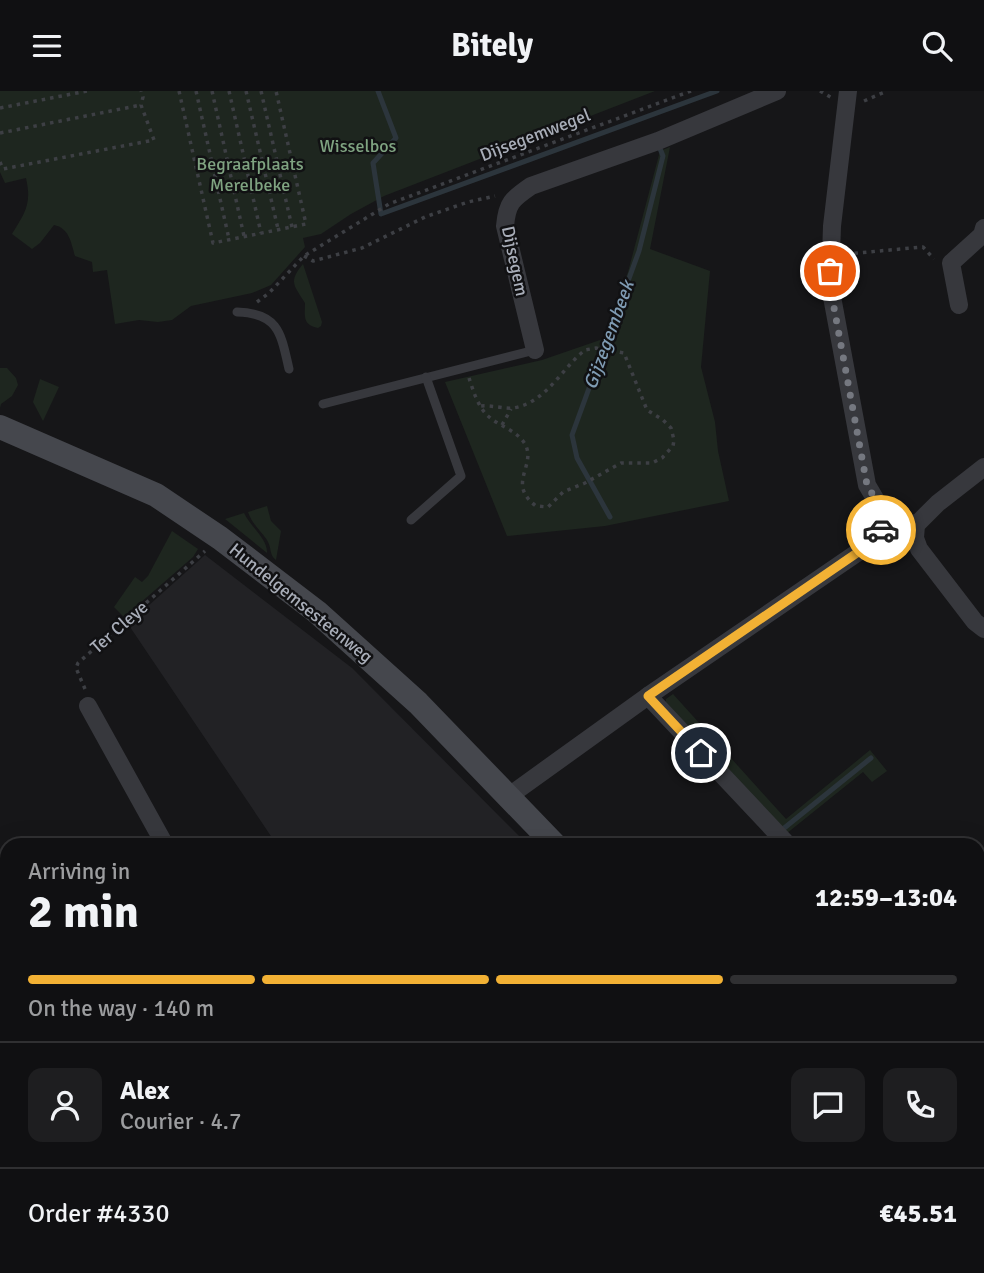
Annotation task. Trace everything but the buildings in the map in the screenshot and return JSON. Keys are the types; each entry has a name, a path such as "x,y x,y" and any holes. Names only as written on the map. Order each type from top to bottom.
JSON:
{"main road":[{"name":"Hundelgemsesteenweg","path":"0,426 156,495 220,538 317,612 418,703 548,838"}],"street":[{"path":"517,195 531,186 658,141 777,91"},
{"path":"848,91 830,255 830,286 867,485 884,514 916,525"},
{"name":"Dijsegem","path":"517,195 506,207 505,226 535,350"},
{"path":"959,305 951,263 982,235 984,228"},
{"path":"984,467 938,503 916,525 915,538 919,549 975,622 984,629"},
{"path":"509,796 648,696 870,544 880,532 884,514"},
{"path":"648,696 781,838"},
{"path":"88,706 161,838"}],"lane":[{"path":"237,312 259,314 281,333 289,369"},
{"name":"Dijsegem","path":"323,404 535,350"},
{"path":"411,520 461,475 426,377"}],"path":[{"path":"0,108 87,91"},
{"path":"0,162 4,169 154,140 141,105 141,91"},
{"path":"181,91 213,243 306,224 276,91"},
{"path":"195,91 229,240"},
{"path":"212,91 245,237"},
{"path":"229,91 261,233"},
{"path":"246,91 278,230"},
{"path":"261,91 292,227"},
{"name":"Dijsegemwegel","path":"237,312 269,293 304,256 389,204 691,91"},
{"path":"0,133 141,105"},
{"path":"304,256 313,261 362,248 435,213 495,196 517,195"},
{"path":"830,255 923,247 943,268 951,263"},
{"path":"465,367 481,406 487,415 518,436 528,449 521,479 524,492 536,506 548,507 563,492 602,475 621,463 657,461 673,446 671,428 663,419 647,410 624,353 601,349 585,350 542,394 529,402 512,408 481,406"},
{"path":"502,425 512,408"},
{"name":"Ter Cleye","path":"88,706 86,691 76,668 78,663 220,538"}],"shaded area":[{"path":"205,555 352,668 521,838 272,838 128,624"}],"green space":[{"path":"0,91 655,91 384,196 321,234 303,238 305,247 271,285 252,293 191,306 172,320 139,320 115,324 107,270 93,272 92,262 75,256 69,236 63,229 54,225 32,249 12,234 26,208 28,187 26,178 5,183 0,172"},
{"path":"670,147 650,249 710,271 701,367 715,422 718,451 729,501 605,526 507,536 445,382 542,360 603,339 628,272 660,151"},
{"path":"303,264 322,322 318,328 307,322 305,303 294,283 295,275"},
{"path":"0,368 7,368 16,378 18,385 0,408"},
{"path":"40,379 59,387 43,421 33,402"},
{"path":"267,506 271,521 281,531 276,560 267,540 248,512"},
{"path":"244,513 265,543 267,553 225,519"},
{"path":"172,531 198,549 193,557 124,617 114,607 135,577 142,582 148,576"},
{"path":"673,694 786,819 870,750 887,771 872,782 863,772 786,834 666,707 666,699"}],"waterway":[{"path":"378,91 396,138 373,163 381,214 717,91"},
{"name":"Gijzegembeek","path":"610,517 577,458 572,435 639,251 663,156 659,146"},
{"path":"783,829 871,758"}],"way so far":[{"path":"830,271 830,286 867,485 884,514 881,530"}],"route":[{"path":"701,753 648,696 870,544 881,530"}],"park label":[{"name":"Wisselbos","path":"358,146"},
{"name":"Begraafplaats Merelbeke","path":"250,174"}]}
